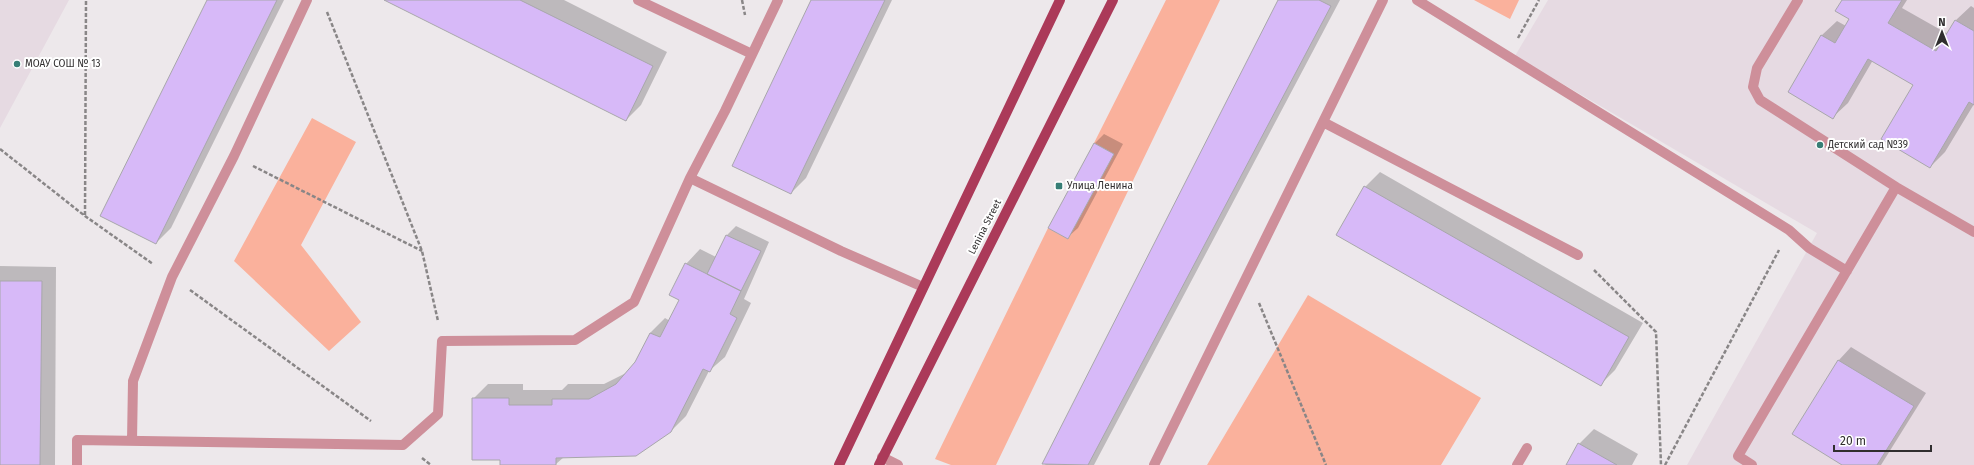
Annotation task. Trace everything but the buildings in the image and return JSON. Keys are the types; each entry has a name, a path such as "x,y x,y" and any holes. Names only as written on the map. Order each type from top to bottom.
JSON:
{"main road":[{"path":"840,465 1060,0"},
{"name":"Lenina Street","path":"880,461 1112,0"}],"lane":[{"path":"132,441 133,380 172,277 234,156 307,0"},
{"path":"638,0 752,54"},
{"path":"76,465 77,440 403,444 438,414 442,341 575,340 634,302 690,178 778,0"},
{"path":"1154,465 1383,0"},
{"path":"1417,0 1789,230 1809,248 1847,271"},
{"path":"1798,0 1757,68 1753,87 1760,100 1896,187 1974,232"},
{"path":"1323,122 1578,255"},
{"path":"690,178 841,251 923,287"},
{"path":"1752,465 1738,456 1896,187"},
{"path":"1517,465 1527,448"},
{"path":"880,461 898,465"}],"path":[{"path":"85,216 86,0"},
{"path":"1507,57 1539,0"},
{"path":"325,7 422,251 442,341"},
{"path":"0,149 85,216 172,277 431,465"},
{"path":"234,156 422,251"},
{"path":"1665,465 1789,230"},
{"path":"1578,255 1656,332 1661,465"},
{"path":"1248,275 1326,465"}],"shaded area":[{"name":"МОАУ СОШ № 13","path":"0,0 69,0 0,128"},
{"path":"1166,0 1220,0 996,465 951,465 935,459 1048,228 1068,238 1114,154 1094,143"},
{"path":"1474,0 1519,0 1510,19"},
{"name":"Детский сад №39","path":"1548,0 1974,0 1974,465 1687,465 1817,233 1515,56"},
{"path":"312,118 356,142 301,245 361,322 329,351 234,261"},
{"path":"1308,295 1481,398 1441,465 1207,465"}],"place":[{"name":"МОАУ СОШ № 13","path":"17,64"},
{"name":"Детский сад №39","path":"1820,145"},
{"name":"Улица Ленина","path":"1059,186"}]}
